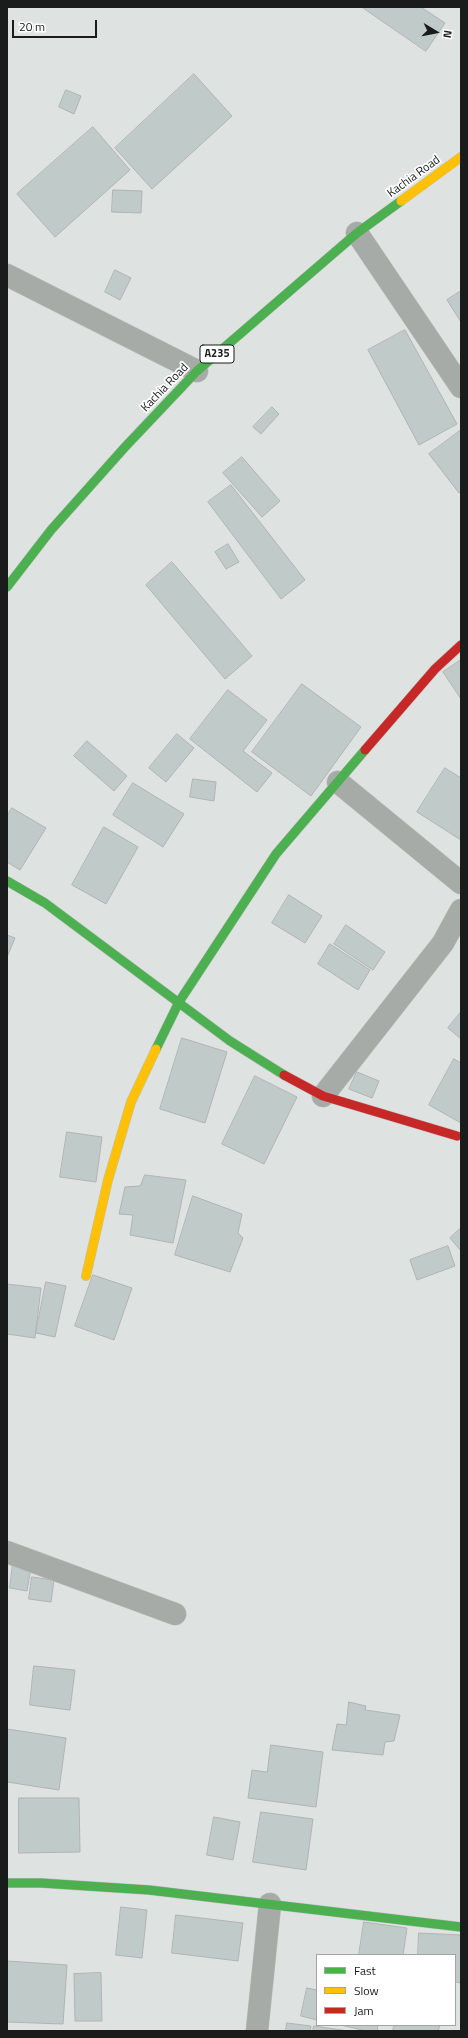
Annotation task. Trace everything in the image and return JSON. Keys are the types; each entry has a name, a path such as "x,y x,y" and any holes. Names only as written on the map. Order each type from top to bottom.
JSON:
{"main road":[{"name":"Kachia Road","path":"7,587 51,530 125,447 197,372 275,302 357,233 461,157"},
{"path":"86,1276 108,1180 131,1102 179,1002 276,854 435,669 461,645"},
{"path":"7,881 45,903 179,1002 230,1042 280,1073 323,1096 457,1136"},
{"path":"7,1883 41,1883 149,1890 461,1927"}],"street":[{"path":"357,233 461,387"},
{"path":"7,275 197,372"},
{"path":"338,782 461,883"},
{"path":"323,1096 443,942 461,910"},
{"path":"7,1552 175,1614"},
{"path":"257,2031 270,1904"}],"building":[{"path":"362,7 421,7 445,23 426,51"},
{"path":"194,74 232,116 152,189 115,148"},
{"path":"66,90 81,96 74,114 59,107"},
{"path":"93,127 130,170 55,237 17,194"},
{"path":"113,190 142,191 141,213 112,212"},
{"path":"115,270 131,278 120,300 105,292"},
{"path":"461,291 461,322 447,300"},
{"path":"405,330 457,424 419,445 368,350"},
{"path":"272,407 279,414 261,434 253,427"},
{"path":"461,430 461,491 459,493 429,454"},
{"path":"242,457 280,501 262,517 223,473"},
{"path":"231,485 305,580 281,599 208,502"},
{"path":"228,544 239,562 226,569 215,552"},
{"path":"172,562 252,656 225,679 146,585"},
{"path":"461,660 461,699 443,672"},
{"path":"302,684 361,727 311,796 252,752"},
{"path":"228,690 267,720 243,751 272,773 257,792 190,739"},
{"path":"177,734 194,748 166,782 149,768"},
{"path":"87,741 127,776 114,791 74,756"},
{"path":"445,768 461,778 461,840 417,812"},
{"path":"193,779 216,782 214,801 190,797"},
{"path":"133,783 184,814 163,847 113,815"},
{"path":"12,808 46,828 20,870 7,862 7,816"},
{"path":"104,827 138,847 106,904 72,885"},
{"path":"289,895 322,916 305,943 272,923"},
{"path":"346,925 385,952 373,970 334,944"},
{"path":"7,935 15,938 7,957"},
{"path":"330,944 370,970 358,990 318,964"},
{"path":"461,1012 461,1039 448,1028"},
{"path":"182,1038 227,1052 205,1123 160,1109"},
{"path":"454,1059 461,1063 461,1123 429,1105"},
{"path":"357,1072 379,1081 372,1098 349,1089"},
{"path":"255,1076 297,1097 264,1164 222,1144"},
{"path":"67,1132 102,1137 96,1182 60,1177"},
{"path":"145,1175 186,1180 173,1243 130,1235 133,1215 119,1214 125,1187 140,1186"},
{"path":"193,1196 242,1214 238,1233 243,1238 230,1272 175,1255"},
{"path":"461,1228 461,1251 450,1238"},
{"path":"448,1246 455,1266 417,1280 410,1260"},
{"path":"93,1275 132,1288 114,1340 75,1326"},
{"path":"46,1282 66,1286 55,1337 36,1333"},
{"path":"7,1284 41,1288 35,1338 7,1334"},
{"path":"13,1563 31,1568 27,1591 10,1588"},
{"path":"32,1577 54,1580 51,1602 29,1599"},
{"path":"34,1666 75,1670 70,1710 30,1705"},
{"path":"349,1702 366,1706 365,1710 400,1715 394,1741 385,1742 383,1755 332,1750 337,1724 346,1725"},
{"path":"7,1729 66,1738 59,1790 7,1782"},
{"path":"271,1745 323,1752 316,1807 248,1798 252,1770 267,1772"},
{"path":"19,1798 79,1798 80,1852 19,1853"},
{"path":"261,1812 313,1819 306,1870 253,1862"},
{"path":"214,1817 240,1822 233,1860 207,1855"},
{"path":"121,1907 147,1910 142,1958 116,1955"},
{"path":"176,1915 243,1923 238,1961 172,1953"},
{"path":"364,1922 407,1928 403,1954 359,1954"},
{"path":"419,1933 461,1935 461,1983 456,1982 456,1954 418,1954"},
{"path":"7,1961 67,1965 63,2024 7,2022"},
{"path":"101,1973 102,2021 75,2021 74,1974"},
{"path":"307,1988 316,1990 316,2020 301,2016"},
{"path":"287,2023 311,2026 310,2031 286,2031"},
{"path":"314,2026 348,2031 313,2031"},
{"path":"345,2026 378,2026 377,2031 367,2031"},
{"path":"394,2026 440,2026 438,2031 393,2031"}],"traffic: fast":[{"path":"7,587 51,530 125,447 197,371 357,233 401,201"},
{"path":"156,1049 179,1002 276,854 365,750"},
{"path":"7,881 45,903 230,1041 284,1075"},
{"path":"7,1883 41,1883 149,1890 461,1927"}],"traffic: slow":[{"path":"401,201 461,157"},
{"path":"86,1276 108,1180 131,1102 156,1049"}],"traffic: jam":[{"path":"365,750 435,669 461,645"},
{"path":"284,1075 323,1096 457,1136"}]}
